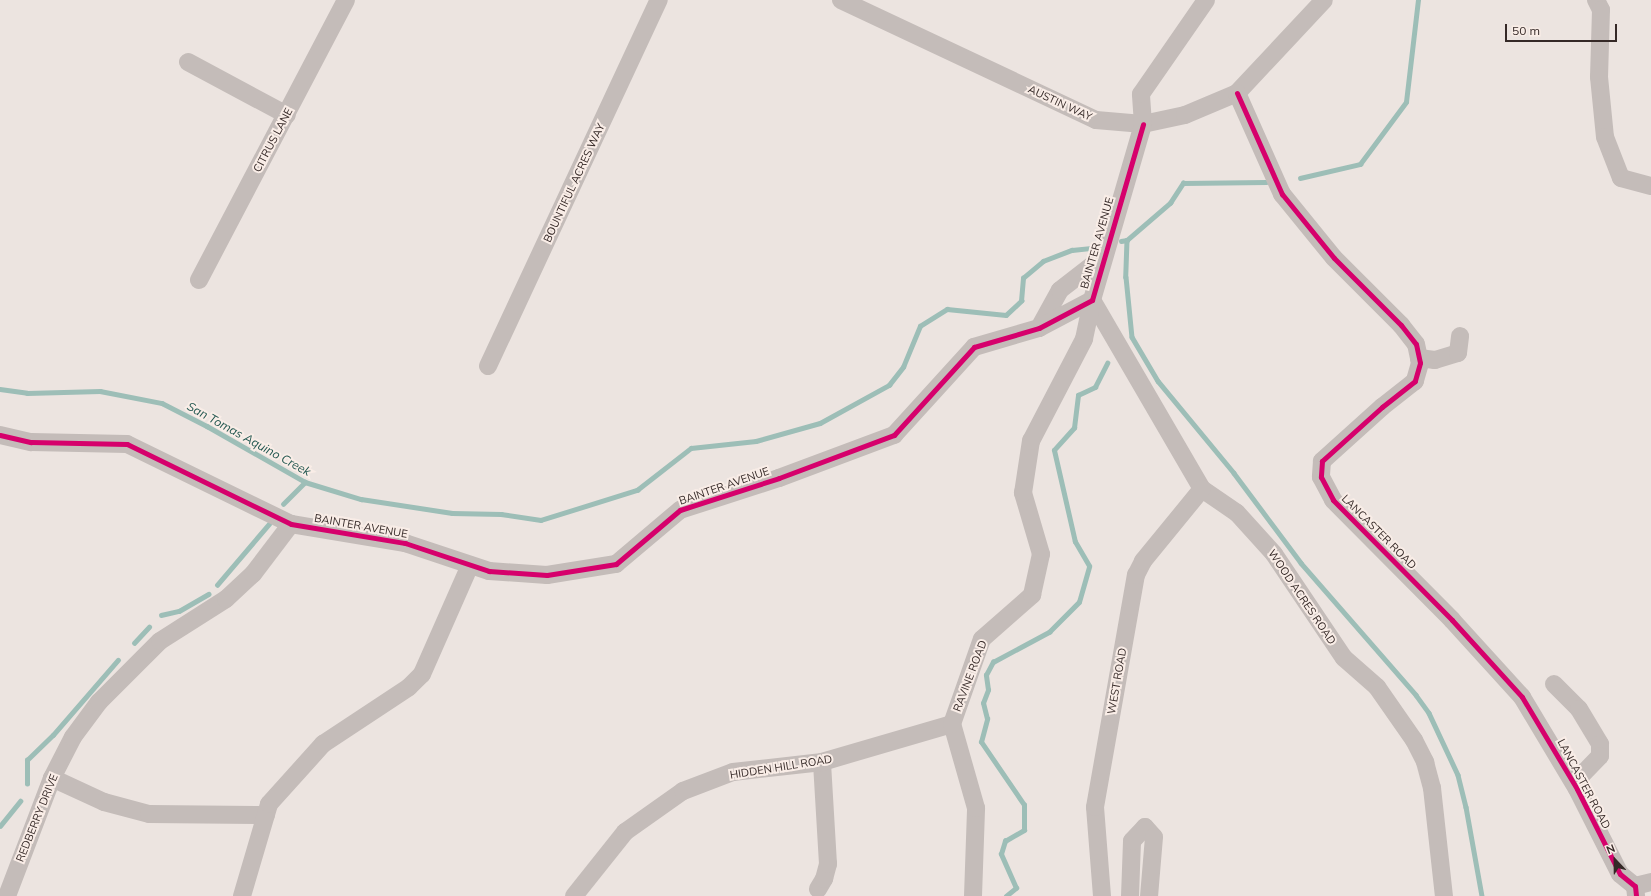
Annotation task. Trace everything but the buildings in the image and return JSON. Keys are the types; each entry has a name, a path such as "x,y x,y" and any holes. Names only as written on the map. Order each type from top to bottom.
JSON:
{"street":[{"name":"CITRUS LANE","path":"199,280 346,0"},
{"name":"BOUNTIFUL ACRES WAY","path":"488,366 659,0"},
{"name":"AUSTIN WAY","path":"841,0 1096,120 1143,124 1185,115 1237,93 1324,0"},
{"path":"1143,124 1141,94 1206,0"},
{"path":"1596,0 1602,10 1599,77 1605,137 1621,178 1651,186"},
{"path":"188,62 286,115"},
{"name":"LANCASTER ROAD","path":"1237,93 1282,194 1334,258 1401,325 1416,344 1420,364 1415,381 1382,407 1322,461 1321,477 1333,500 1452,620 1522,698 1574,783 1620,874 1641,888"},
{"name":"BAINTER AVENUE","path":"0,435 31,442 127,444 291,524 406,543 489,572 547,575 616,564 680,510 779,478 894,435 974,347 1039,328 1092,300 1143,124"},
{"name":"BAINTER AVENUE","path":"1039,328 1060,290 1104,256"},
{"name":"WOOD ACRES ROAD","path":"1092,300 1202,489 1237,513 1274,554 1344,658 1377,687 1414,740 1425,762 1432,788 1444,896"},
{"name":"RAVINE ROAD","path":"973,896 976,808 952,724 982,639 1032,595 1041,554 1030,523 1022,493 1031,441 1084,339 1092,300"},
{"path":"1419,358 1435,360 1458,353 1461,346 1460,336"},
{"name":"WEST ROAD","path":"1102,896 1095,807 1136,575 1143,561 1202,489"},
{"name":"REDBERRY DRIVE","path":"7,896 52,778 73,737 99,702 126,672 160,641 226,599 253,574 291,524"},
{"path":"242,896 269,804 322,744 409,687 422,674 470,565"},
{"path":"1554,684 1579,709 1600,744 1600,756 1574,783"},
{"name":"HIDDEN HILL ROAD","path":"576,894 625,832 683,791 733,772 822,762 952,724"},
{"path":"818,889 824,879 828,864 822,762"},
{"path":"52,778 104,802 149,814 266,815"},
{"path":"1130,896 1132,841 1145,827 1154,837 1149,896"}],"waterway":[{"name":"San Tomas Aquino Creek","path":"1300,178 1360,164 1406,102 1418,0"},
{"name":"San Tomas Aquino Creek","path":"1121,241 1127,240 1170,203 1183,183 1266,182"},
{"path":"1127,240 1126,277 1132,337 1158,381 1234,473 1301,563 1416,695 1429,713 1458,775 1466,807 1482,896"},
{"name":"San Tomas Aquino Creek","path":"0,389 27,393 100,391 162,403 207,426 305,482 361,499 452,513 501,514 541,520 637,490 691,448 756,441 820,423 889,385 903,367 920,326 947,309 1006,315 1021,301 1023,278 1043,261 1072,250 1099,247"},
{"path":"1006,896 1016,888 1001,854 1005,841 1024,830 1024,805 981,742 987,719 983,703 988,690 986,675 993,662 1049,632 1079,602 1089,566 1075,542 1054,450 1074,428 1078,395 1095,387 1107,363"},
{"path":"283,504 305,482"},
{"path":"217,585 269,524"},
{"path":"161,615 179,611 208,594"},
{"path":"134,643 149,627"},
{"path":"27,784 27,760 53,735 118,660"},
{"path":"0,826 20,801"}],"cycle path":[{"path":"1237,93 1282,194 1334,258 1401,325 1416,344 1420,363 1415,381 1382,407 1322,461 1321,477 1333,500 1452,620 1522,697 1577,789 1620,874 1635,886 1636,896"},
{"path":"0,435 31,442 127,444 291,524 405,543 489,571 547,575 616,564 680,510 779,478 894,435 974,347 1039,328 1092,300 1143,124"}]}
